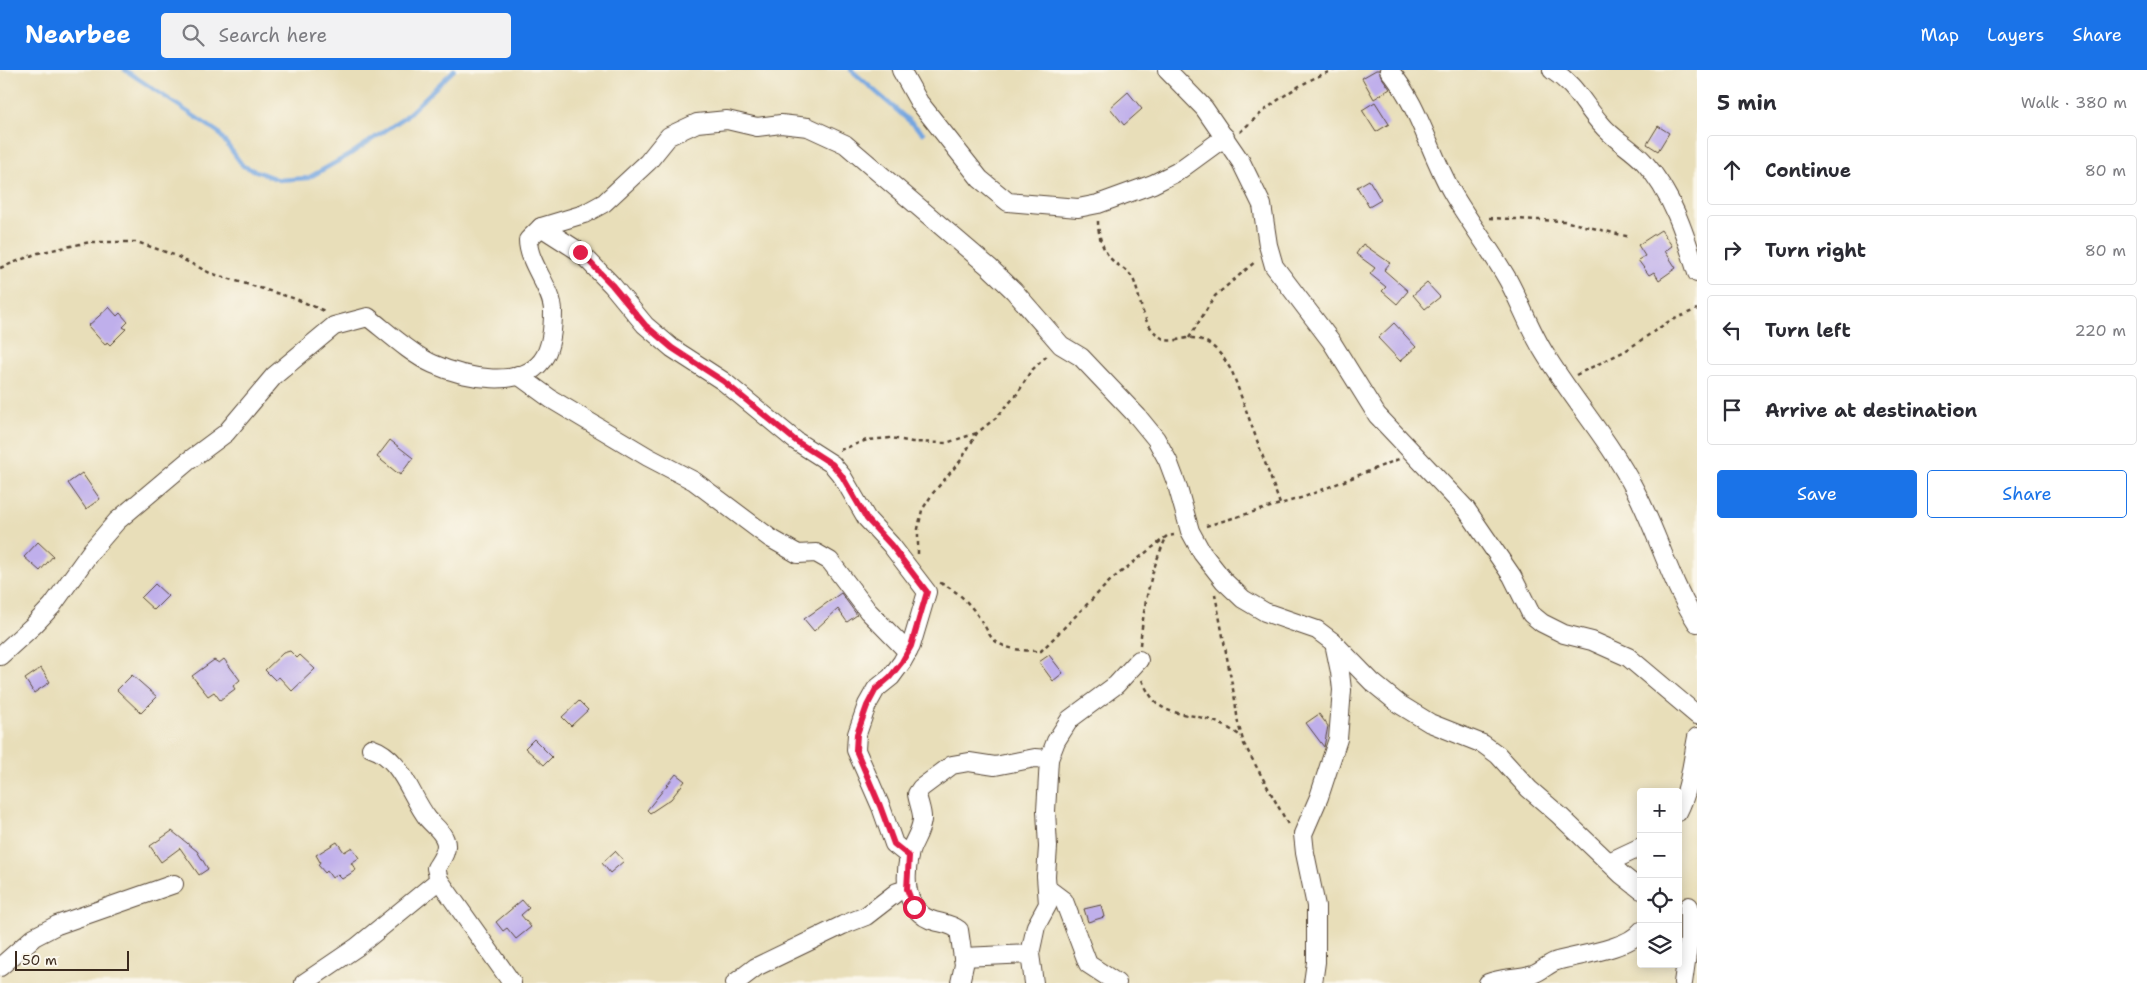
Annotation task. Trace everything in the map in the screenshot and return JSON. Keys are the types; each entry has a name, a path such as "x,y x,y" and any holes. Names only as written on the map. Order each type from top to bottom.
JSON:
{"street":[{"path":"901,70 919,102 980,179 1008,202 1078,208 1098,204 1153,184 1177,172 1227,139"},
{"path":"1167,70 1204,108 1227,139 1254,185 1262,205 1274,266 1335,348 1363,396 1377,415 1466,509 1512,576 1531,614 1542,624 1564,634 1592,640 1628,657 1697,715"},
{"path":"1389,70 1406,92 1434,157 1509,282 1525,318 1545,355 1598,428 1635,490 1682,595 1697,623"},
{"path":"1552,70 1572,85 1602,126 1638,156 1654,174 1675,212 1697,273"},
{"path":"0,656 34,626 52,606 92,550 117,521 166,479 226,433 274,376 334,326 368,317 431,364 475,378 505,379 531,370 545,357 551,336 553,308 528,251 528,240 541,227 584,214 604,203 648,162 669,136 697,123 727,120 757,127 780,124 808,127 845,144 989,267 1014,291 1061,345 1081,357 1138,417 1156,439 1168,461 1190,531 1202,553 1224,581 1243,599 1265,612 1318,630 1333,642 1372,682 1400,704 1430,723 1483,744 1498,755 1529,790 1637,886"},
{"path":"541,227 580,252 612,285 645,325 672,348 723,381 820,457 832,464 842,476 867,519 891,545 927,592 908,652 890,677 876,689 867,706 857,734 856,750 894,844 909,856"},
{"path":"518,375 551,399 648,457 694,481 770,538 798,554 816,553 830,561 868,611 908,652"},
{"path":"1313,983 1316,962 1316,906 1305,853 1304,834 1319,797 1338,739 1342,690 1333,642"},
{"path":"1034,983 1030,954 1036,926 1048,904 1046,811 1049,759 1056,741 1070,719 1116,685 1139,660"},
{"path":"1682,805 1697,737"},
{"path":"371,748 383,751 410,785 428,818 446,840 446,852 436,868 439,880 512,983"},
{"path":"960,983 964,965 959,930 952,924 923,916 914,907 907,889 909,856 920,835 922,817 918,794 921,788 952,765 969,762 995,766 1035,758 1049,759"},
{"path":"1609,862 1637,849"},
{"path":"304,983 357,947 439,880"},
{"path":"0,966 34,937 57,925 174,884"},
{"path":"1048,888 1064,901 1088,964 1117,983"},
{"path":"735,983 756,966 866,916 897,892 907,889"},
{"path":"1683,983 1689,940 1688,905"},
{"path":"1488,983 1508,977 1533,974 1556,961 1598,952 1637,936"},
{"path":"963,957 1030,954"}],"path":[{"path":"1227,139 1290,91 1334,70"},
{"path":"1098,204 1098,226 1102,244 1111,259 1127,272 1133,280 1147,323 1155,333 1165,340 1198,339 1223,355 1233,374 1280,504"},
{"path":"1467,214 1475,220 1504,217 1564,221 1630,237"},
{"path":"0,268 38,253 90,242 137,242 174,255 210,273 296,299 350,321"},
{"path":"1189,338 1215,296 1239,273 1270,253"},
{"path":"1565,383 1580,372 1625,351 1668,322 1697,309"},
{"path":"918,555 918,529 922,510 933,493 961,460 977,433 997,416 1018,393 1030,372 1061,345"},
{"path":"820,457 867,440 891,438 912,442 946,443 977,433"},
{"path":"927,592 927,579 951,588 971,608 992,638 1004,646 1041,651 1111,580 1167,536 1304,497 1413,453"},
{"path":"1167,536 1154,564 1148,589 1139,660 1141,677 1149,695 1161,707 1171,712 1213,721 1242,736"},
{"path":"1214,588 1244,744 1292,832"}],"building":[{"path":"1379,70 1390,89 1374,99 1362,78"},
{"path":"1128,92 1142,109 1124,125 1110,108"},
{"path":"1375,102 1389,124 1376,132 1362,110"},
{"path":"1658,126 1669,133 1658,151 1647,144"},
{"path":"1369,180 1381,200 1369,207 1357,187"},
{"path":"1661,230 1672,246 1665,251 1676,268 1659,280 1654,272 1649,275 1638,260 1645,256 1638,245"},
{"path":"1363,244 1390,263 1384,270 1408,291 1397,304 1382,291 1386,287 1370,274 1375,268 1356,254"},
{"path":"1427,283 1440,297 1425,309 1413,295"},
{"path":"109,307 117,316 120,313 128,322 123,327 126,329 110,345 107,342 105,345 88,326"},
{"path":"1394,323 1416,347 1400,361 1378,338"},
{"path":"390,440 413,458 400,475 377,457"},
{"path":"82,473 100,499 86,509 68,483"},
{"path":"38,542 53,556 40,571 24,557"},
{"path":"155,584 168,596 154,610 141,598"},
{"path":"841,593 857,615 847,622 838,609 814,631 804,619"},
{"path":"290,651 297,658 300,655 315,669 292,691 279,677 275,680 265,670 283,653"},
{"path":"1049,655 1063,673 1053,681 1039,662"},
{"path":"224,659 240,680 233,686 235,689 220,700 214,692 208,696 192,676 214,660 219,663"},
{"path":"41,668 50,682 34,693 25,679"},
{"path":"132,675 157,697 141,713 117,690"},
{"path":"579,701 588,710 571,726 562,717"},
{"path":"1319,714 1328,726 1324,747 1306,723"},
{"path":"534,739 552,757 544,765 525,748"},
{"path":"676,774 685,781 671,799 650,813 647,810"},
{"path":"172,831 197,851 208,869 199,875 180,848 161,862 150,846"},
{"path":"337,842 344,852 352,847 359,858 351,863 356,870 342,879 337,874 332,878 327,871 325,873 318,865 320,862 316,855"},
{"path":"615,851 624,861 610,873 602,863"},
{"path":"522,900 529,908 521,915 531,927 516,939 507,928 503,931 496,922"},
{"path":"1101,905 1104,917 1088,922 1084,909"}],"waterway":[{"path":"125,70 218,132 243,166 279,180 308,178 349,155 404,118 454,70"},
{"path":"851,70 923,133"}],"route":[{"path":"580,252 612,285 645,325 672,348 723,381 796,441 832,464 842,476 867,519 891,545 927,592 911,646 902,662 890,677 876,689 867,706 857,734 856,750 894,844 909,856 907,889 914,907"}]}
